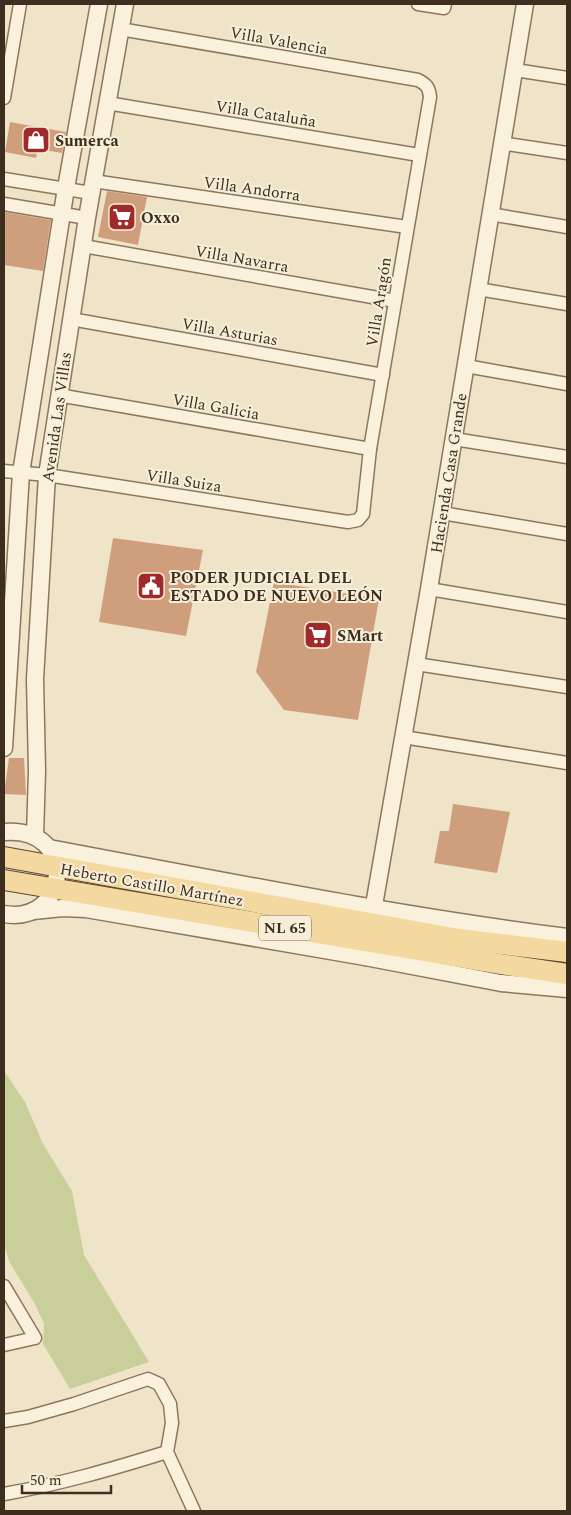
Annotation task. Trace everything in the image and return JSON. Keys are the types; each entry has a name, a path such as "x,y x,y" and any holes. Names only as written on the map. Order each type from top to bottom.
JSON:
{"main road":[{"name":"Heberto Castillo Martínez","path":"4,857 567,974"},
{"name":"Heberto Castillo Martínez","path":"4,880 54,890 368,933 567,952"}],"street":[{"path":"4,98 20,4"},
{"name":"Avenida Las Villas","path":"4,748 20,473 66,188 99,4"},
{"name":"Avenida Las Villas","path":"35,836 37,772 35,679 47,474 92,187 125,4"},
{"path":"418,4 444,6"},
{"name":"Hacienda Casa Grande","path":"368,933 442,513 501,143 526,4"},
{"name":"Villa Valencia","path":"120,30 418,80 425,83 429,88"},
{"path":"515,70 567,78"},
{"name":"Villa Aragón","path":"358,520 363,514 370,449 430,97 429,88"},
{"name":"Villa Cataluña","path":"106,103 419,155"},
{"path":"501,143 567,154"},
{"name":"Villa Andorra","path":"4,179 66,188 92,187 407,227"},
{"path":"4,204 87,218"},
{"path":"490,214 567,227"},
{"name":"Villa Navarra","path":"83,246 395,302"},
{"path":"478,289 567,304"},
{"name":"Villa Asturias","path":"71,319 383,375"},
{"path":"466,366 567,384"},
{"name":"Villa Galicia","path":"58,395 370,449"},
{"path":"454,439 567,458"},
{"name":"Villa Suiza","path":"4,471 47,474 348,522 358,520"},
{"path":"442,513 567,534"},
{"path":"429,589 567,612"},
{"path":"416,664 567,688"},
{"path":"403,737 567,763"},
{"path":"4,832 12,831 35,836 49,848 368,933 501,983 567,989"},
{"path":"33,911 54,890 57,867 49,848"},
{"path":"4,914 13,916 23,915 33,911 63,908 368,933 480,926 567,937"},
{"path":"4,1286 35,1338 4,1345"},
{"path":"4,1421 28,1417 148,1379 153,1380 162,1389 170,1404 172,1413 168,1452 194,1511"},
{"path":"4,1494 50,1486 86,1477 168,1452"}],"green space":[{"path":"4,1071 25,1102 43,1144 72,1191 84,1255 149,1362 70,1389 43,1344 44,1324 35,1304 10,1263 4,1245"}],"building":[{"name":"Sumerca","path":"10,122 66,132 62,153 38,149 36,158 5,152"},
{"name":"Oxxo","path":"107,191 147,197 138,245 98,237"},
{"path":"4,212 51,220 43,271 4,265"},
{"name":"PODER JUDICIAL DEL ESTADO DE NUEVO LEÓN","path":"113,538 203,550 186,636 99,622"},
{"name":"SMart","path":"274,582 379,599 358,720 284,710 256,672"},
{"path":"9,758 24,758 26,795 4,794"},
{"path":"453,804 510,812 497,873 434,863 440,831 449,831"}],"place":[{"name":"Sumerca","path":"36,140"},
{"name":"Oxxo","path":"122,217"},
{"name":"PODER JUDICIAL DEL ESTADO DE NUEVO LEÓN","path":"151,586"},
{"name":"SMart","path":"318,635"}]}
